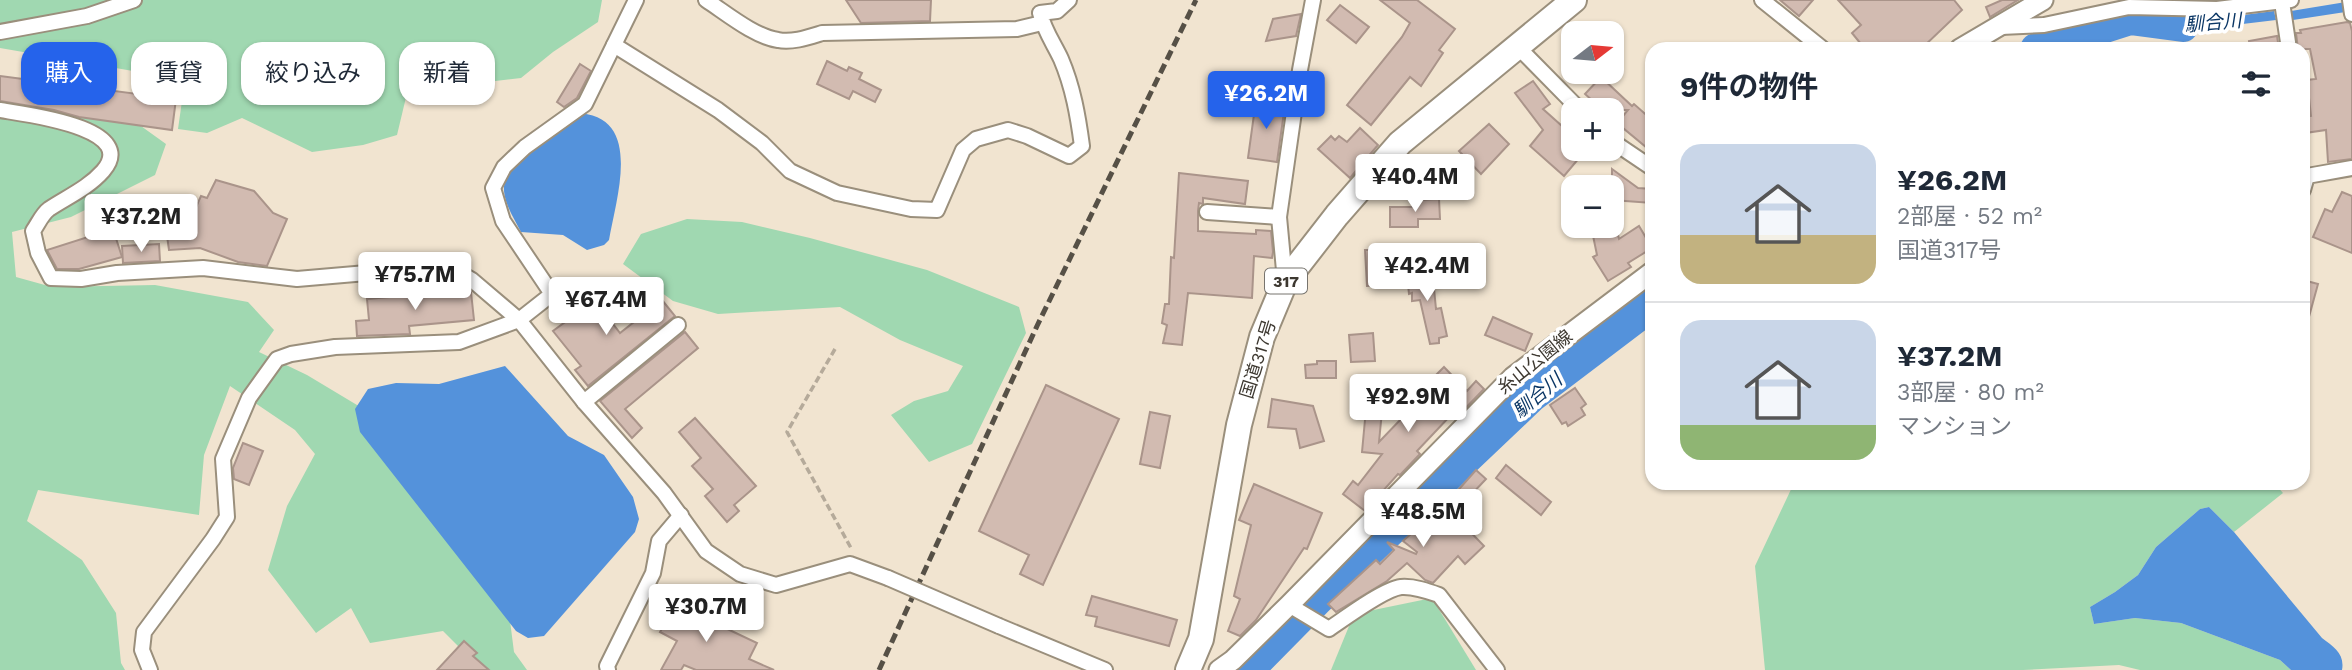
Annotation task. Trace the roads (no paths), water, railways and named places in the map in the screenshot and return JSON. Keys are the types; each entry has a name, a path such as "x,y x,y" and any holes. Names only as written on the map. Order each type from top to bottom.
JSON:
{"highway":[{"name":"国道317号","path":"1188,670 1201,639 1239,425 1262,337 1285,282 1337,215 1400,143 1574,0"}],"main road":[{"path":"1971,42 2043,0"},
{"name":"糸山公園線","path":"1219,670 1233,660 1289,605 1513,377 1645,277"}],"street":[{"path":"0,32 87,16 134,0"},
{"path":"150,670 142,650 144,632 227,517 223,459 249,398 278,359 291,354 335,347 459,342 519,320 552,294 503,221 493,188 504,167 524,147 585,104 636,0"},
{"path":"706,0 750,29 778,40 822,33 1017,29 1042,23"},
{"path":"614,45 718,110 762,143 790,171 837,193 911,209 937,210 963,150 976,139 1008,130 1069,156 1082,146 1074,94 1040,13 1057,11 1069,0"},
{"path":"1285,282 1279,217 1300,70 1314,0"},
{"path":"1762,0 1814,42"},
{"path":"2350,0 2352,14"},
{"path":"1992,28 2044,25 2129,8 2217,9 2286,1 2289,42"},
{"path":"1517,46 1568,98"},
{"path":"0,110 77,125 100,139 106,145 110,156 104,170 71,197 47,211 33,231 38,253 51,278 81,279 117,273 203,268 297,279 448,266 472,280 519,320 584,402 664,493 706,551 740,574 776,584 850,564 1105,670"},
{"path":"1624,149 1645,163"},
{"path":"2310,176 2352,169"},
{"path":"1207,212 1279,217"},
{"path":"584,402 678,325"},
{"path":"608,670 607,666 653,573 659,541 681,516"},
{"path":"1289,605 1329,629 1376,598 1400,587 1425,590 1439,595 1497,670"}],"water":[{"path":"2352,1 2352,11 2293,20 2291,11"},
{"path":"2274,11 2276,20 2184,31 2139,27 2140,18 2183,23"},
{"path":"575,113 597,117 611,127 618,143 621,161 620,182 609,240 604,245 587,250 563,235 521,232 508,207 504,191 505,179 519,157"},
{"path":"505,366 568,436 604,455 633,497 639,519 635,532 544,636 528,638 516,631 360,432 355,409 368,389 396,383 439,384"},
{"path":"2209,507 2234,532 2322,638 2338,651 2342,670 2291,670 2280,660 2181,623 2135,618 2094,624 2090,607 2138,575 2156,547 2200,509"}],"waterway":[{"name":"馴合川","path":"2058,42 2130,19 2183,26"},
{"name":"馴合川","path":"1248,670 1316,601 1532,396 1645,310"}],"railway":[{"path":"879,670 1037,326 1196,0"}]}
